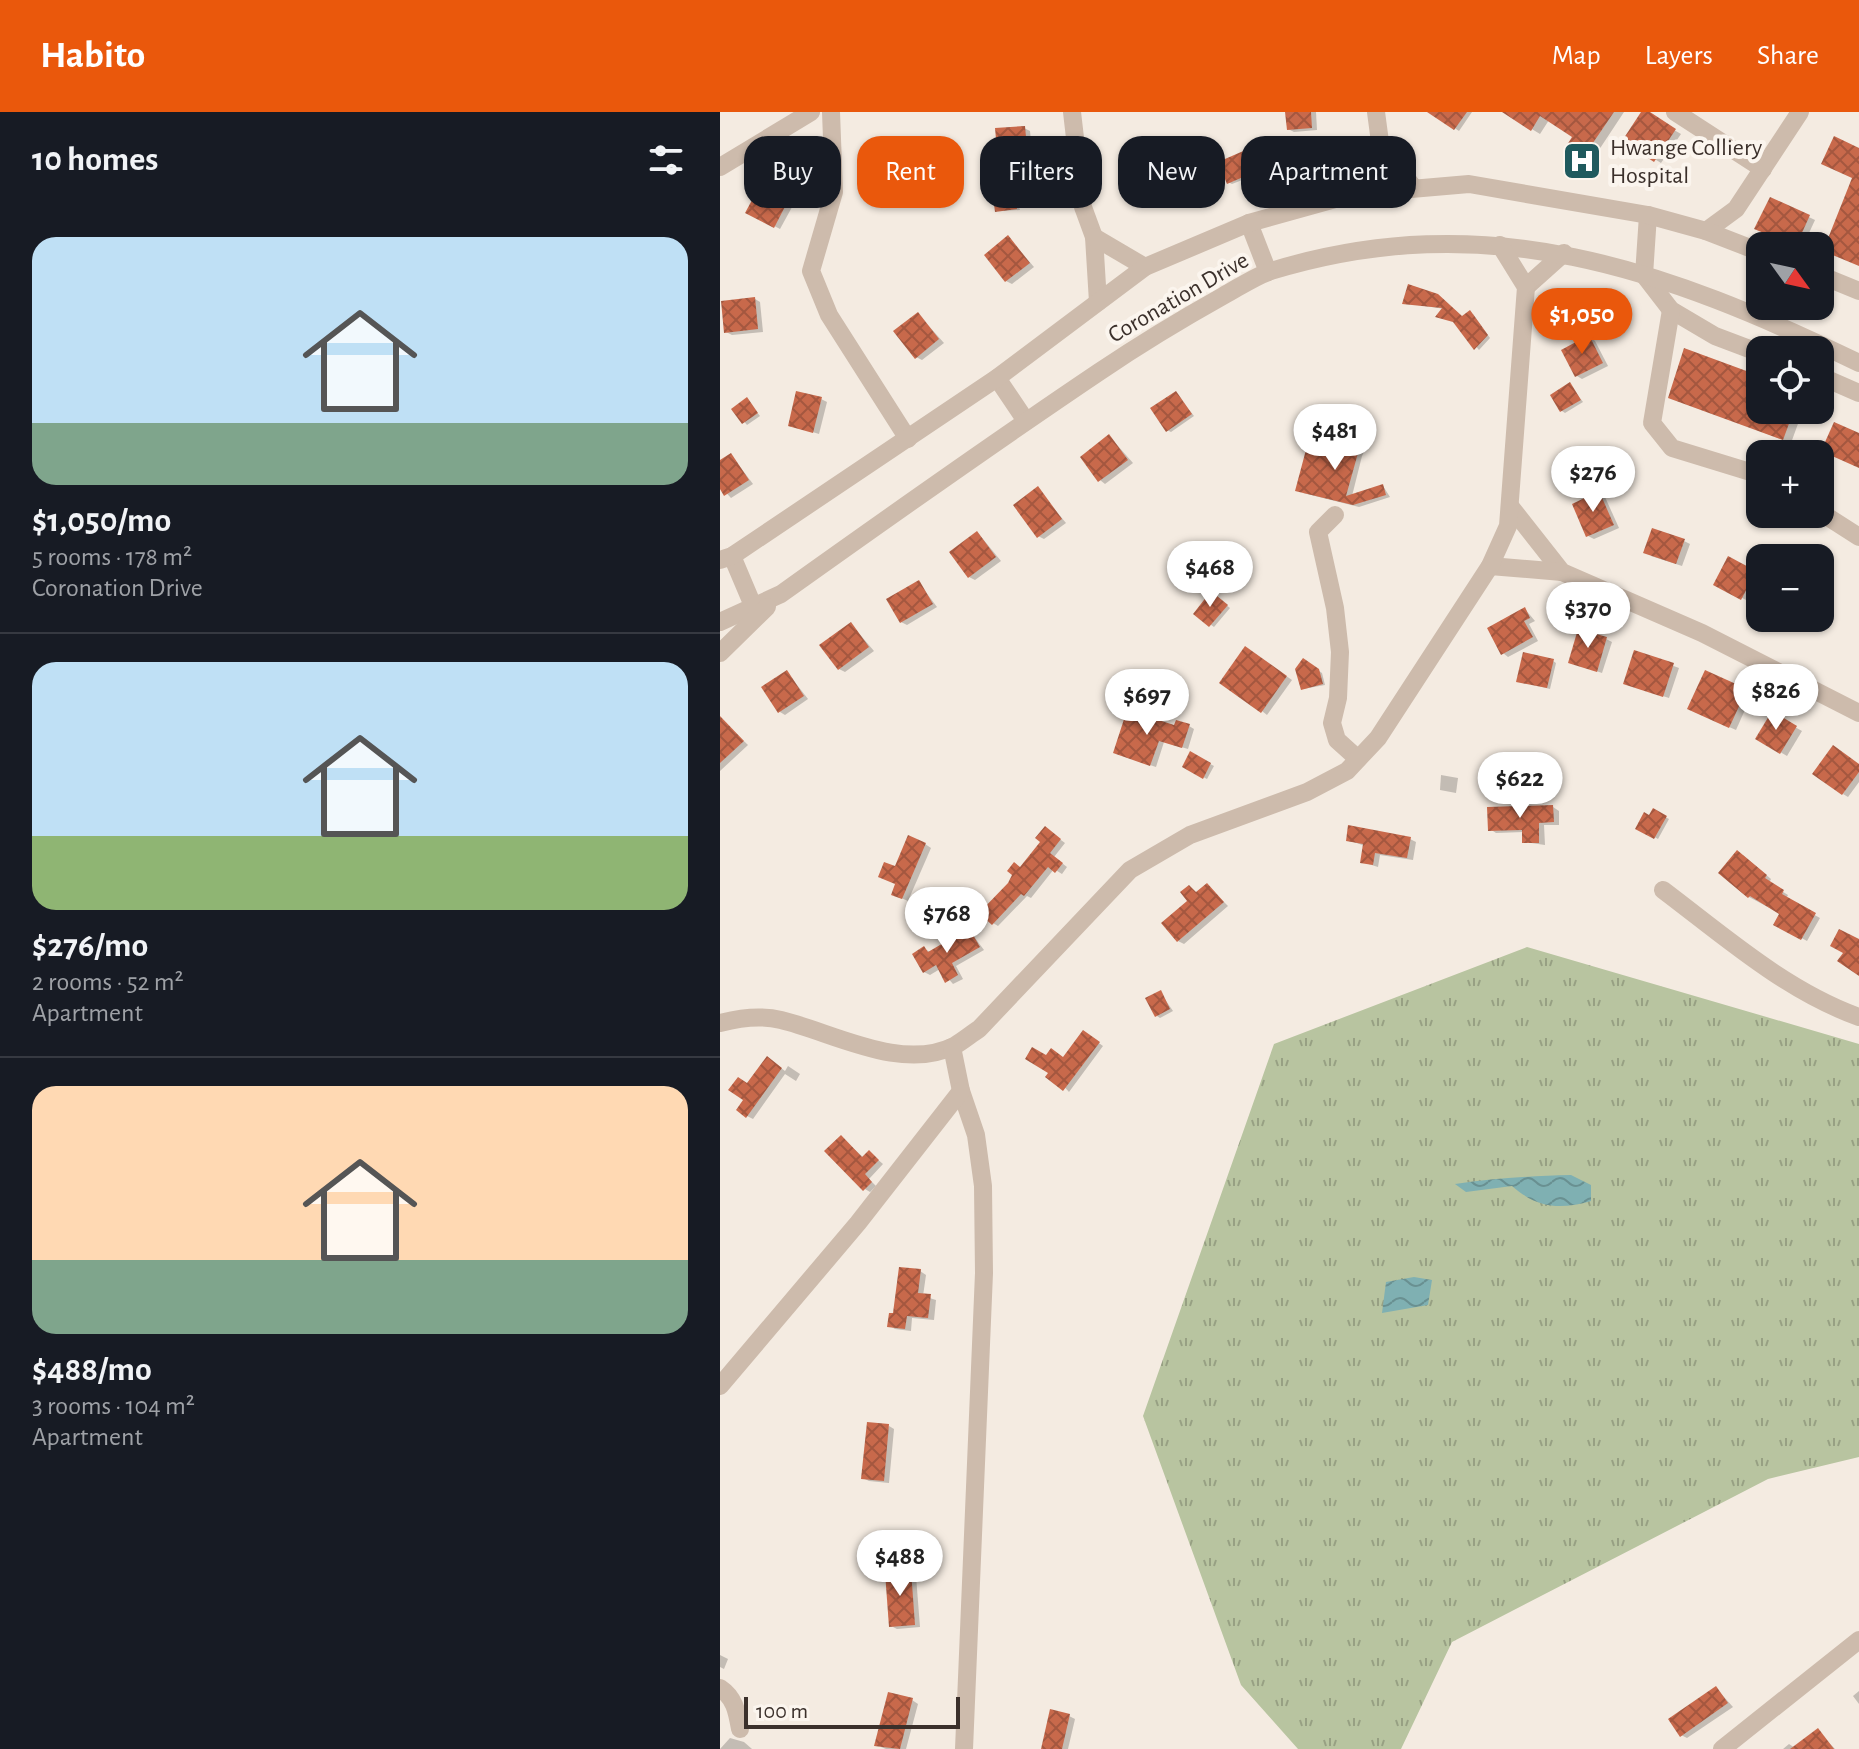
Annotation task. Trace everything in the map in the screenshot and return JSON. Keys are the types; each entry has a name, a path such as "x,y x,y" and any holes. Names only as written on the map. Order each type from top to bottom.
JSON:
{"street":[{"path":"720,167 811,112"},
{"path":"831,112 834,192 811,271 829,315 908,439"},
{"path":"1072,112 1083,207 1094,237 1098,302"},
{"path":"1376,112 1379,136"},
{"path":"1675,112 1763,169"},
{"path":"1706,231 1736,209 1800,112"},
{"name":"Coronation Drive","path":"1416,187 1469,184 1648,215 1706,231 1746,247"},
{"name":"Coronation Drive","path":"726,558 997,378 1145,267 1249,223 1303,208"},
{"path":"1736,209 1746,234"},
{"path":"1648,215 1644,275 1671,310 1715,336 1746,348"},
{"path":"1249,223 1268,272"},
{"path":"1094,237 1145,267"},
{"name":"Coronation Drive","path":"720,622 781,594 1026,421 1160,331 1268,272 1370,247 1421,243 1500,245 1564,253 1644,275 1756,313 1859,363"},
{"path":"720,1023 742,1018 778,1019 878,1051 927,1052 952,1047 979,1029 1130,870 1190,835 1307,792 1347,771 1378,738 1490,566 1508,526 1526,287 1500,245"},
{"path":"1526,287 1564,253"},
{"path":"1834,281 1859,291"},
{"path":"1671,310 1652,423 1672,448 1746,471"},
{"path":"997,378 1026,421"},
{"path":"1834,382 1859,393"},
{"path":"1510,506 1562,572"},
{"path":"1335,515 1318,532 1335,608 1340,652 1338,698 1332,723 1337,740 1358,759"},
{"path":"1834,521 1859,537"},
{"path":"726,558 754,608"},
{"path":"1490,566 1562,572 1702,633 1859,713"},
{"path":"720,653 781,594"},
{"path":"1663,890 1759,962 1835,1008 1859,1017"},
{"path":"952,1047 961,1091 976,1135 983,1186 984,1273 964,1749"},
{"path":"720,1386 858,1223 961,1091"},
{"path":"1722,1749 1859,1640"},
{"path":"720,1688 729,1694 736,1707 740,1729"}],"green space":[{"path":"1527,947 1859,1044 1859,1457 1768,1479 1452,1642 1401,1749 1298,1749 1241,1685 1143,1416 1274,1044"}],"water":[{"path":"1571,1175 1591,1185 1591,1201 1569,1206 1549,1205 1531,1199 1512,1186 1466,1192 1455,1184 1513,1178"},
{"path":"1414,1277 1432,1280 1428,1305 1382,1313 1386,1282"}],"building":[{"path":"1285,112 1311,112 1312,128 1287,130"},
{"path":"1427,112 1467,112 1454,130"},
{"path":"1502,112 1614,112 1584,156 1567,145 1572,137 1540,116 1531,131"},
{"path":"1641,112 1650,112 1676,129 1654,162 1622,141"},
{"path":"1025,126 1026,136 996,136 995,128"},
{"path":"1834,136 1859,148 1859,266 1834,256 1834,232 1831,232 1852,178 1821,164"},
{"path":"1241,152 1241,178 1227,184 1225,179 1225,159"},
{"path":"1770,197 1810,215 1802,232 1761,232 1754,229"},
{"path":"748,208 784,208 774,228 745,213"},
{"path":"994,208 1017,208 1017,209 995,212"},
{"path":"1008,235 1030,263 1005,282 984,255"},
{"path":"1408,284 1438,294 1462,316 1470,310 1488,335 1474,350 1453,322 1435,317 1442,308 1402,304"},
{"path":"755,297 758,329 724,333 721,301"},
{"path":"918,312 939,339 915,359 893,331"},
{"path":"1589,335 1603,363 1575,377 1561,350"},
{"path":"1684,348 1746,371 1746,424 1789,424 1783,440 1668,398"},
{"path":"1570,382 1581,400 1560,412 1550,395"},
{"path":"796,391 822,397 813,433 788,426"},
{"path":"1176,391 1192,414 1166,432 1150,408"},
{"path":"747,397 758,413 742,424 731,409"},
{"path":"1834,422 1859,433 1859,468 1834,457 1834,440 1826,440"},
{"path":"1345,428 1366,436 1346,496 1383,484 1386,495 1353,505 1295,491 1307,446 1336,453"},
{"path":"1109,434 1128,460 1098,482 1080,457"},
{"path":"731,453 749,480 724,496 720,489 720,460"},
{"path":"1038,486 1062,519 1037,538 1013,505"},
{"path":"1599,491 1614,525 1586,537 1572,504"},
{"path":"1652,528 1685,539 1676,564 1643,553"},
{"path":"977,531 996,557 968,578 949,552"},
{"path":"1728,556 1746,566 1746,590 1741,600 1713,585"},
{"path":"919,580 933,604 900,623 886,599"},
{"path":"1211,591 1228,605 1209,627 1193,614"},
{"path":"1525,607 1530,618 1524,621 1533,637 1501,655 1487,628"},
{"path":"851,622 869,647 838,670 819,645"},
{"path":"1578,629 1607,637 1597,672 1568,663"},
{"path":"1245,646 1287,676 1261,713 1219,683"},
{"path":"1634,650 1674,663 1663,697 1623,684"},
{"path":"1523,652 1554,659 1547,688 1516,682"},
{"path":"1303,658 1319,669 1323,684 1301,690 1295,669"},
{"path":"787,670 804,696 778,713 761,687"},
{"path":"1705,670 1747,689 1729,728 1687,709"},
{"path":"1127,710 1174,725 1176,720 1190,724 1182,748 1159,741 1150,766 1113,753"},
{"path":"1772,711 1797,726 1780,754 1755,739"},
{"path":"720,716 744,741 720,763"},
{"path":"1833,745 1859,764 1859,772 1842,795 1812,774"},
{"path":"1190,751 1211,763 1203,779 1182,767"},
{"path":"1553,805 1554,822 1539,823 1539,843 1522,843 1522,830 1488,831 1487,807"},
{"path":"1653,808 1667,816 1654,839 1635,829 1644,812 1649,815"},
{"path":"1348,825 1411,837 1407,858 1375,853 1373,865 1360,863 1363,844 1346,841"},
{"path":"1045,826 1061,839 1050,853 1063,863 1055,873 1048,867 1024,896 1021,894 992,925 979,913 1008,883 1012,875 1007,871 1014,862 1020,867 1040,842 1035,838"},
{"path":"908,835 926,843 902,899 891,895 895,884 878,877 884,862 895,866"},
{"path":"1737,850 1767,875 1765,878 1784,890 1782,894 1816,913 1801,940 1773,925 1779,914 1750,896 1748,898 1718,873"},
{"path":"1207,883 1224,902 1177,942 1161,923 1187,901 1180,892 1189,885 1196,892"},
{"path":"969,928 980,947 952,963 958,975 945,983 936,965 923,973 912,954 924,946 928,952"},
{"path":"1839,929 1859,939 1859,976 1837,961 1843,953 1830,946"},
{"path":"1161,990 1170,1009 1155,1017 1145,998"},
{"path":"1083,1030 1100,1042 1063,1091 1045,1077 1048,1073 1025,1059 1032,1047 1046,1055 1051,1048 1063,1057"},
{"path":"767,1056 782,1068 746,1118 736,1110 743,1100 728,1090 738,1077 747,1083"},
{"path":"841,1135 862,1157 869,1150 879,1160 865,1174 872,1182 863,1191 824,1151"},
{"path":"899,1267 921,1269 918,1293 931,1294 928,1318 907,1316 905,1329 887,1327 889,1313 893,1313"},
{"path":"867,1422 889,1424 884,1481 861,1479"},
{"path":"911,1570 915,1625 889,1627 885,1572"},
{"path":"1716,1686 1728,1703 1680,1737 1668,1719"},
{"path":"888,1692 913,1698 900,1749 874,1746"},
{"path":"1050,1709 1070,1714 1062,1749 1041,1749"},
{"path":"1818,1728 1834,1749 1790,1749"}],"place":[{"name":"Hwange Colliery Hospital","path":"1582,161"}]}
